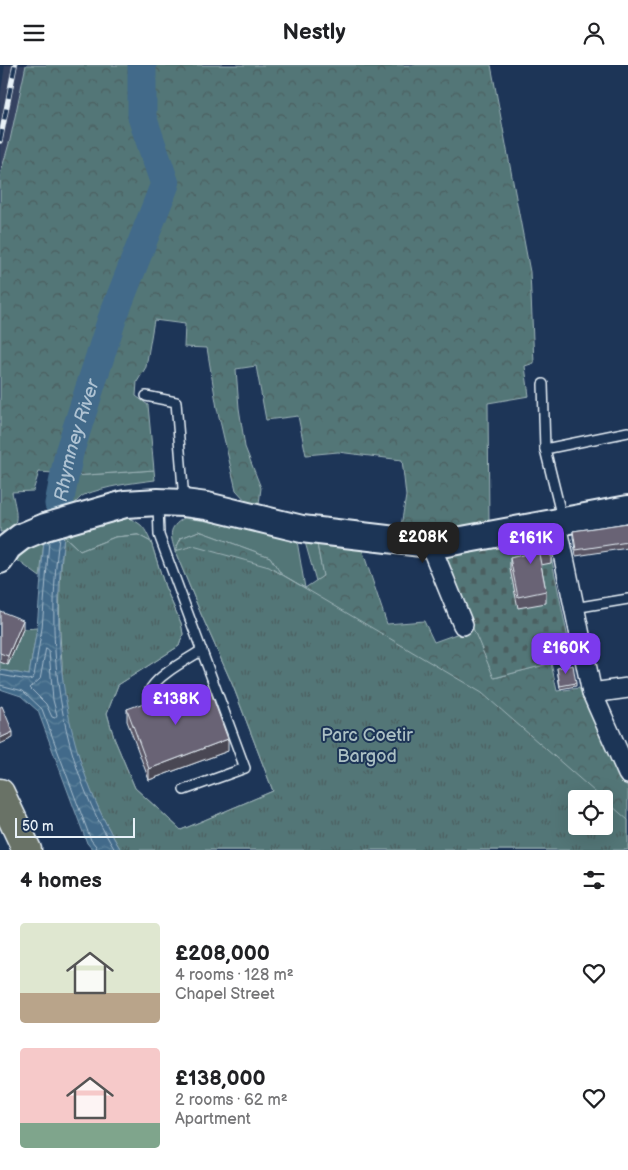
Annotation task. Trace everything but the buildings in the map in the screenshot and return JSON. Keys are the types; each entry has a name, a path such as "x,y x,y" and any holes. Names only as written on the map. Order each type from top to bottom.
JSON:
{"main road":[{"path":"0,793 27,850"}],"street":[{"path":"5,548 21,537 56,524 125,504 158,502 207,506 302,529 430,544 446,543 628,509"},
{"path":"559,521 558,529 592,693 628,774"},
{"path":"430,544 463,625"},
{"path":"592,693 628,688"}],"lane":[{"path":"543,385 544,449 561,514 559,521"},
{"path":"146,396 176,402 184,503"},
{"path":"544,449 628,432"},
{"path":"158,502 159,535 245,768 184,791"},
{"path":"574,608 628,599"},
{"path":"149,707 148,697 151,688 162,677 202,650"}],"shaded area":[{"path":"5,65 26,65 10,140 0,175 0,98"}],"green space":[{"path":"26,65 491,65 530,272 534,363 525,366 529,396 488,403 489,523 437,528 401,526 406,496 402,460 338,452 306,455 298,416 266,420 256,366 236,369 245,447 261,488 259,504 247,502 236,490 217,408 207,348 184,347 185,324 154,320 146,367 137,382 136,396 148,405 154,470 74,476 75,466 55,463 54,473 39,472 33,491 12,492 16,511 15,523 8,531 0,532 0,175 10,140"},
{"path":"154,470 155,480 101,489 84,495 69,506 74,476"},
{"path":"128,518 137,522 142,527 151,542 138,535 115,537 80,551 64,536"},
{"path":"184,518 208,521 297,541 305,588 281,574 270,557 199,531 181,538 175,551 171,536 173,528"},
{"name":"Parc Coetir Bargod","path":"199,531 270,557 281,574 305,588 323,576 317,544 362,549 387,624 424,621 434,642 473,628 495,678 551,663 557,691 579,688 628,788 628,850 121,850 59,627 64,536 80,551 115,537 138,535 151,542 165,587 181,623 183,634 179,646 118,685 107,713 114,738 135,788 181,830 273,791 233,686 175,551 181,538"},
{"path":"546,532 572,658 494,678 446,564 446,554"},
{"name":"Parc Coetir Bargod","path":"138,535 151,542 165,587 181,623 183,634 179,646 118,685 107,713 114,738 135,788 181,830 273,791 233,686 175,551 193,546 269,567 482,693 593,790 568,790 568,835 613,835 613,807 628,820 628,850 121,850 93,796 79,758 69,720 62,681 60,615 60,583 64,536 80,551 115,537"},
{"path":"44,542 40,577 17,560 29,549"},
{"path":"305,542 317,544 323,576 316,581"},
{"path":"37,628 29,675 0,670 0,662 8,665 23,629"}],"water":[{"path":"55,463 75,466 62,549 59,598 59,636 68,710 76,747 88,783 103,817 121,850 93,850 87,843 38,711 21,696 0,689 0,670 29,675 37,628 45,527"}],"waterway":[{"name":"Rhymney River","path":"59,504 69,453 112,319 165,184 142,117 142,65"}],"railway":[{"path":"0,141 15,65"}]}
